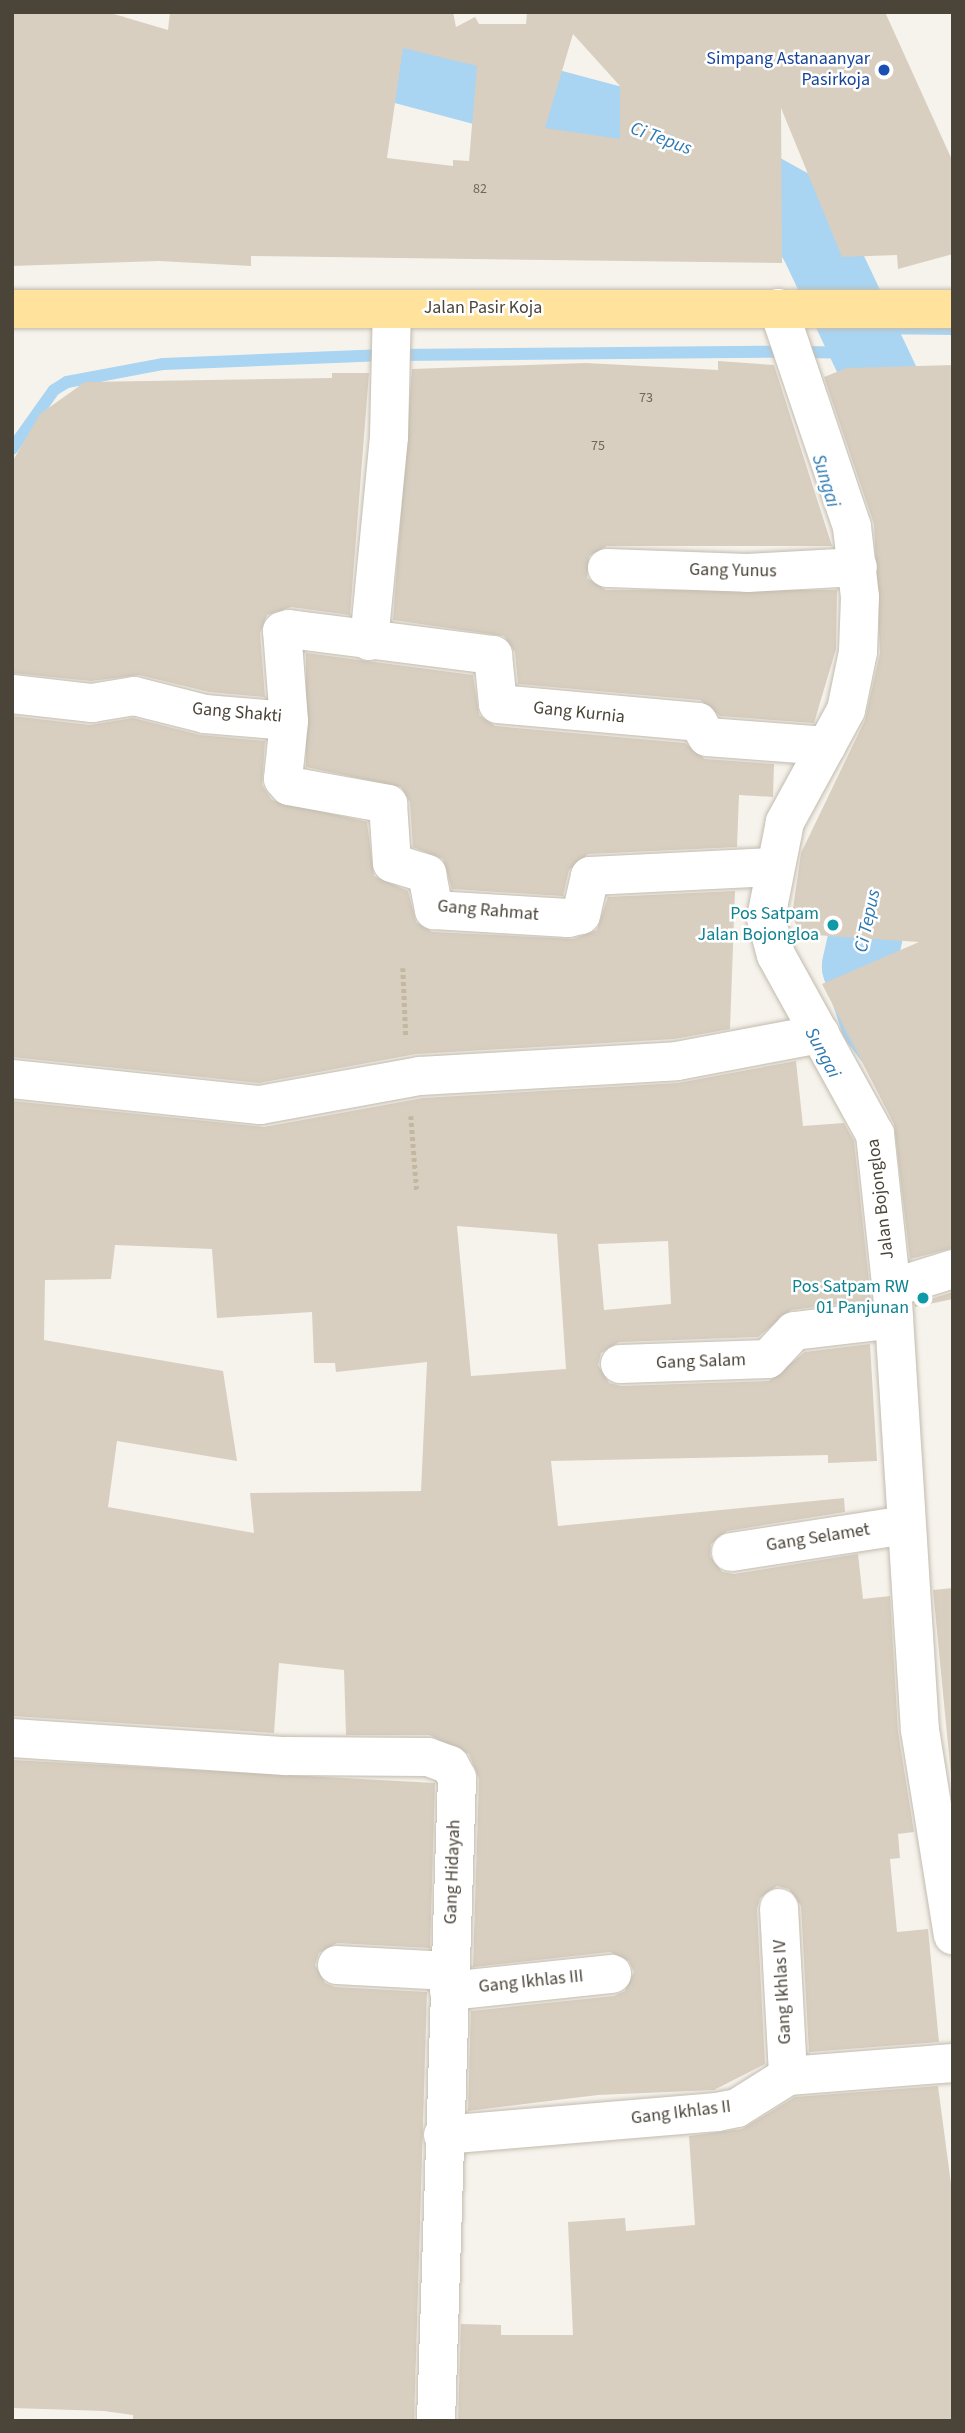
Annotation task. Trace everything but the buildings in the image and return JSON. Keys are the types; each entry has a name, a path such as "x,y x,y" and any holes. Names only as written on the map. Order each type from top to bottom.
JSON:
{"main road":[{"name":"Jalan Pasir Koja","path":"12,309 953,309"}],"street":[{"name":"Jalan Bojongloa","path":"778,307 852,527 850,568 858,652 846,710 762,868 766,919 775,955 875,1134 893,1301 920,1730 953,1934"},
{"path":"369,641 389,437 392,309"},
{"name":"Gang Yunus","path":"607,568 850,568"},
{"name":"Gang Shakti","path":"12,694 92,703 134,696 205,714 289,721 282,631 369,641"},
{"name":"Gang Kurnia","path":"369,641 493,655 498,704 698,722 707,737 827,746"},
{"name":"Gang Rahmat","path":"289,721 283,779 289,786 388,804 392,863 427,874 434,910 568,918 581,915 590,876 762,868"},
{"path":"12,1079 260,1105 419,1076 677,1061 820,1034"},
{"name":"Gang Salam","path":"620,1364 768,1359 794,1331 893,1301 953,1269"},
{"name":"Gang Selamet","path":"731,1552 905,1525"},
{"name":"Gang Hidayah","path":"12,1738 285,1756 428,1757 450,1765 457,1779 443,2135 436,2421"},
{"name":"Gang Ikhlas IV","path":"779,1908 788,2076"},
{"name":"Gang Ikhlas III","path":"337,1965 449,1981 612,1974"},
{"name":"Gang Ikhlas II","path":"443,2135 717,2112 737,2108 788,2076 953,2063"}],"waterway":[{"name":"Ci Tepus","path":"302,40 667,137 792,207 816,241 894,406 926,455"},
{"path":"873,328 953,329"},
{"path":"395,355 776,352"},
{"name":"Sungai","path":"804,352 867,353"},
{"path":"12,449 54,390 67,382 163,364 385,355"},
{"name":"Ci Tepus","path":"895,843 882,862 859,966 877,1020 905,1058"}],"place":[{"name":"Simpang Astanaanyar Pasirkoja","path":"884,70"},
{"name":"Pos Satpam Jalan Bojongloa","path":"833,925"},
{"name":"Pos Satpam RW 01 Panjunan","path":"923,1298"}]}
